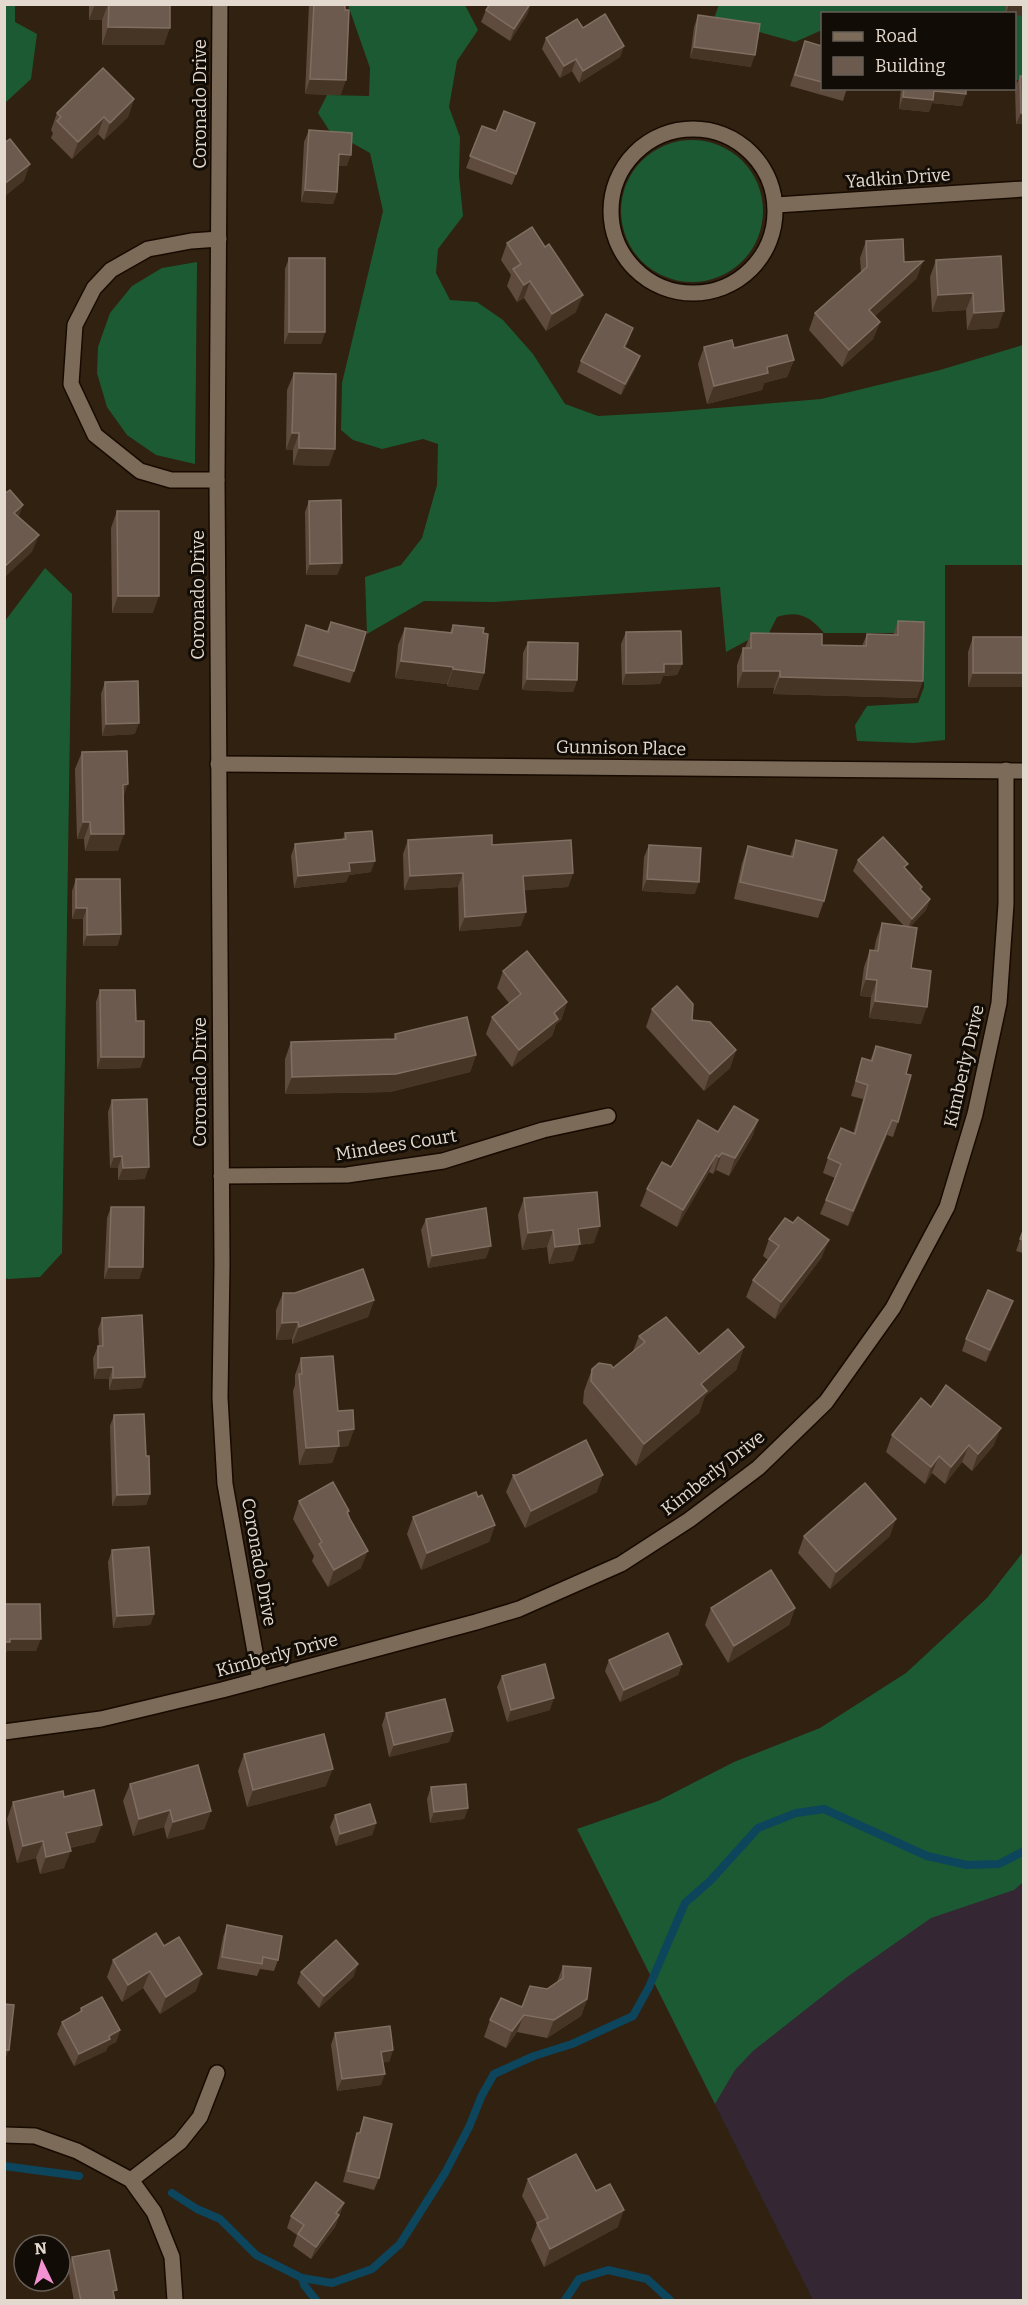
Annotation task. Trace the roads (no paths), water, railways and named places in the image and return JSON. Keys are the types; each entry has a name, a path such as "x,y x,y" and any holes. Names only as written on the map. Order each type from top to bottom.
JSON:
{"street":[{"name":"Coronado Drive","path":"220,4 217,480 220,1398 225,1484 260,1680"},
{"path":"684,128 710,130 741,143 762,165 771,184 776,205 771,238 759,261 737,281 706,293 672,291 641,276 623,256 612,233 609,206 618,174 635,151 656,136 684,128"},
{"name":"Yadkin Drive","path":"776,205 1023,189"},
{"path":"217,480 171,480 140,471 95,435 71,384 75,325 94,288 111,270 148,249 219,239"},
{"name":"Gunnison Place","path":"218,764 1023,771"},
{"name":"Kimberly Drive","path":"4,1732 101,1719 260,1680 497,1616 578,1584 621,1564 689,1520 758,1468 826,1402 893,1308 947,1208 975,1114 999,1003 1006,904 1006,770"},
{"name":"Mindees Court","path":"221,1176 347,1175 443,1161 543,1130 608,1116"},
{"path":"131,2180 180,2142 201,2117 217,2073"},
{"path":"4,2135 35,2136 77,2151 131,2180 154,2212 172,2258 175,2301"}],"waterway":[{"path":"172,2193 197,2209 220,2219 256,2255 302,2278 332,2283 372,2269 400,2244 445,2173 494,2074 534,2056 572,2044 633,2016 649,1987 685,1903 711,1880 758,1828 796,1813 824,1809 927,1856 967,1865 999,1864 1024,1851"},
{"path":"4,2166 79,2176"},
{"path":"565,2300 579,2279 608,2270 647,2279 670,2300"},
{"path":"302,2278 304,2285 316,2300"}]}
